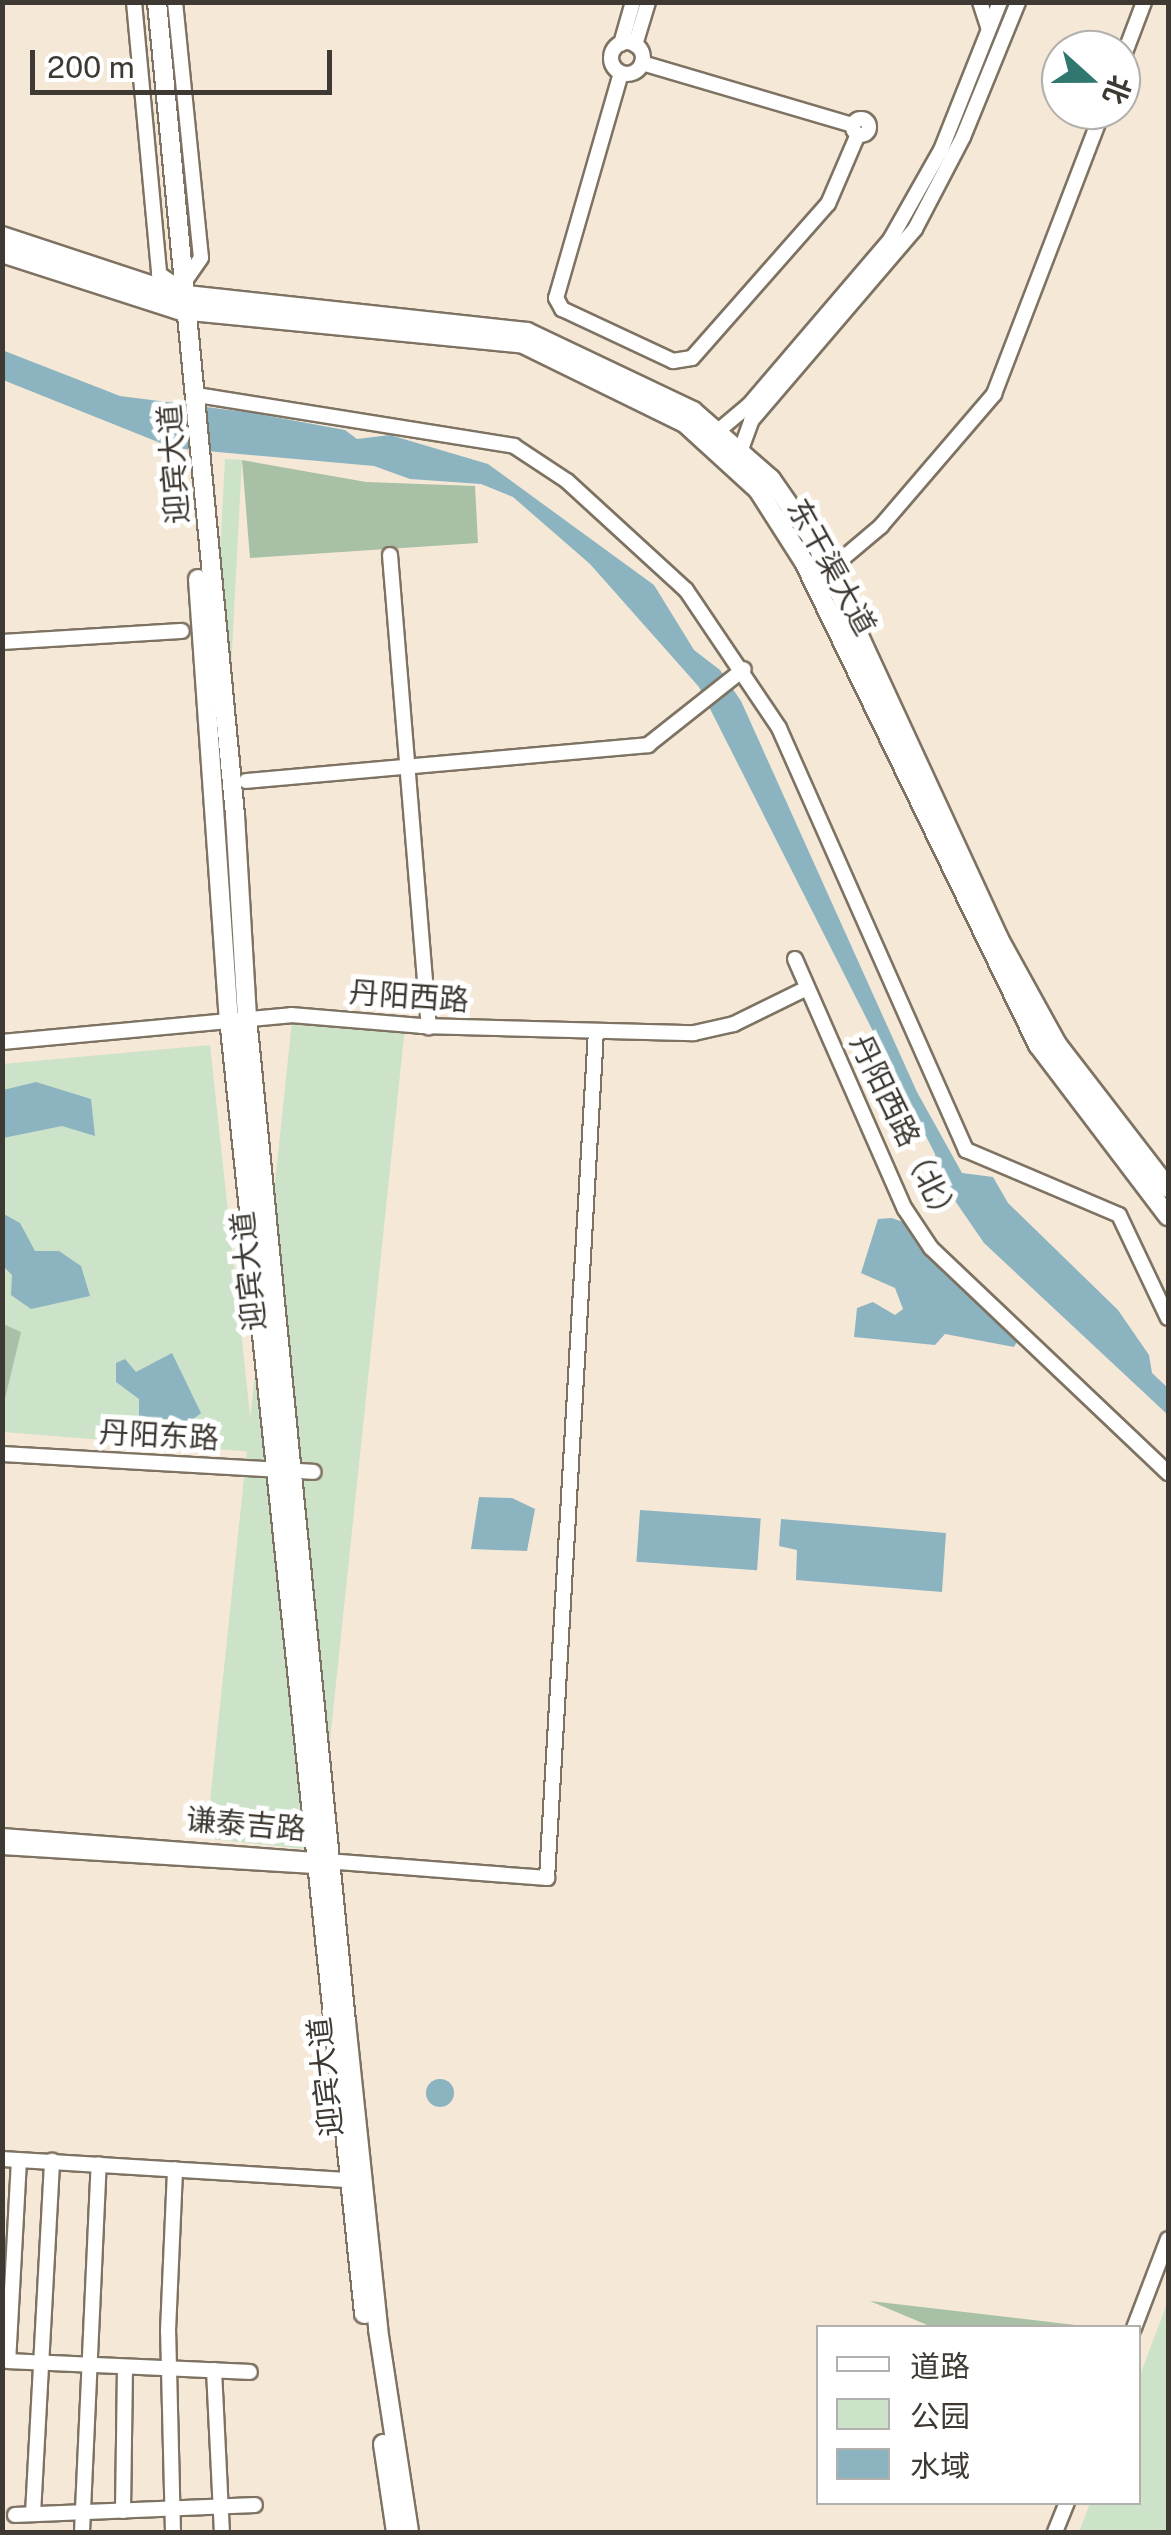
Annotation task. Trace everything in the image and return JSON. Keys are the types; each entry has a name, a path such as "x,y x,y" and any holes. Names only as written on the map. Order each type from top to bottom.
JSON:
{"main road":[{"name":"迎宾大道","path":"148,2 194,404 195,462 238,1018 294,1470 348,2180 396,2532"},
{"name":"迎宾大道","path":"158,2 182,296"},
{"name":"东干渠大道","path":"2,236 182,296 527,332 693,411 771,478 828,570 998,940 1068,1060 1168,1188"},
{"name":"东干渠大道","path":"2,254 182,296 523,344 696,434 758,490 804,562 1038,1045 1168,1216"},
{"name":"迎宾大道","path":"322,1864 378,2329 409,2532"}],"street":[{"path":"134,2 159,274 182,296 202,258 175,2"},
{"path":"621,72 556,298 562,309 673,361 692,358 828,204 856,130 642,63 628,44 633,2"},
{"path":"621,72 611,58 628,44 648,2"},
{"path":"980,2 990,30"},
{"path":"696,434 719,434 890,240 942,150 1000,2"},
{"path":"740,452 751,421 916,229 963,138 1018,2"},
{"path":"1133,30 1144,2"},
{"path":"621,72 642,63"},
{"path":"828,570 881,526 994,394 1014,330 1095,130"},
{"path":"194,404 514,446 567,481 686,590 744,669 779,728 966,1150 1119,1215 1168,1318"},
{"path":"390,555 429,1026"},
{"path":"2,642 182,632"},
{"path":"246,780 648,746 744,669"},
{"name":"丹阳西路（北）","path":"795,959 905,1209 931,1248 1168,1473"},
{"name":"丹阳西路","path":"2,1042 238,1018 694,1033 734,1024 805,989"},
{"path":"322,1864 546,1878 596,1031"},
{"name":"丹阳东路","path":"2,1454 294,1470"},
{"name":"谦泰吉路","path":"2,1836 322,1864"},
{"name":"谦泰吉路","path":"2,1847 322,1864"},
{"path":"2,2158 348,2180"},
{"path":"19,2160 8,2361 250,2372"},
{"path":"33,2514 52,2162"},
{"path":"82,2532 98,2164"},
{"path":"173,2532 168,2369 175,2169"},
{"path":"1135,2325 1168,2239"},
{"path":"123,2510 125,2367"},
{"path":"214,2370 222,2532"},
{"path":"15,2514 255,2505"},
{"path":"1055,2532 1065,2505"}],"green space":[{"path":"225,459 242,460 225,774 209,774"},
{"path":"242,460 366,482 475,486 478,543 250,558"},
{"path":"292,1021 404,1033 318,1850 206,1838"},
{"path":"210,1045 254,1452 3,1432 2,1064"},
{"path":"3,1324 21,1332 3,1407"},
{"path":"870,2301 1075,2325 927,2325"},
{"path":"1168,2301 1168,2532 1079,2532 1089,2505 1141,2505 1141,2373"}],"water":[{"path":"2,350 120,396 253,413 345,430 357,439 390,435 488,464 654,585 694,650 720,670 741,701 917,1092 962,1173 993,1177 1008,1203 1118,1310 1149,1355 1152,1373 1168,1388 1168,1415 984,1243 938,1176 935,1154 699,687 590,564 513,497 481,484 410,479 374,466 173,448 3,380"},
{"path":"36,1082 91,1099 95,1136 62,1126 3,1138 3,1090"},
{"path":"2,1213 20,1223 35,1251 59,1251 81,1266 90,1296 31,1309 11,1295 12,1275 3,1266"},
{"path":"878,1219 906,1223 918,1245 1017,1342 1014,1347 945,1334 935,1345 854,1337 857,1308 873,1302 895,1315 903,1309 895,1288 861,1273"},
{"path":"172,1353 201,1413 191,1421 139,1417 139,1399 116,1382 116,1363 125,1359 136,1372"},
{"path":"479,1497 512,1498 535,1509 527,1551 471,1549"},
{"path":"640,1510 761,1518 757,1570 636,1562"},
{"path":"781,1519 946,1533 942,1592 796,1580 797,1550 779,1546"},
{"path":"440,2079 450,2083 454,2093 450,2103 440,2107 430,2103 426,2093 430,2083"}]}
